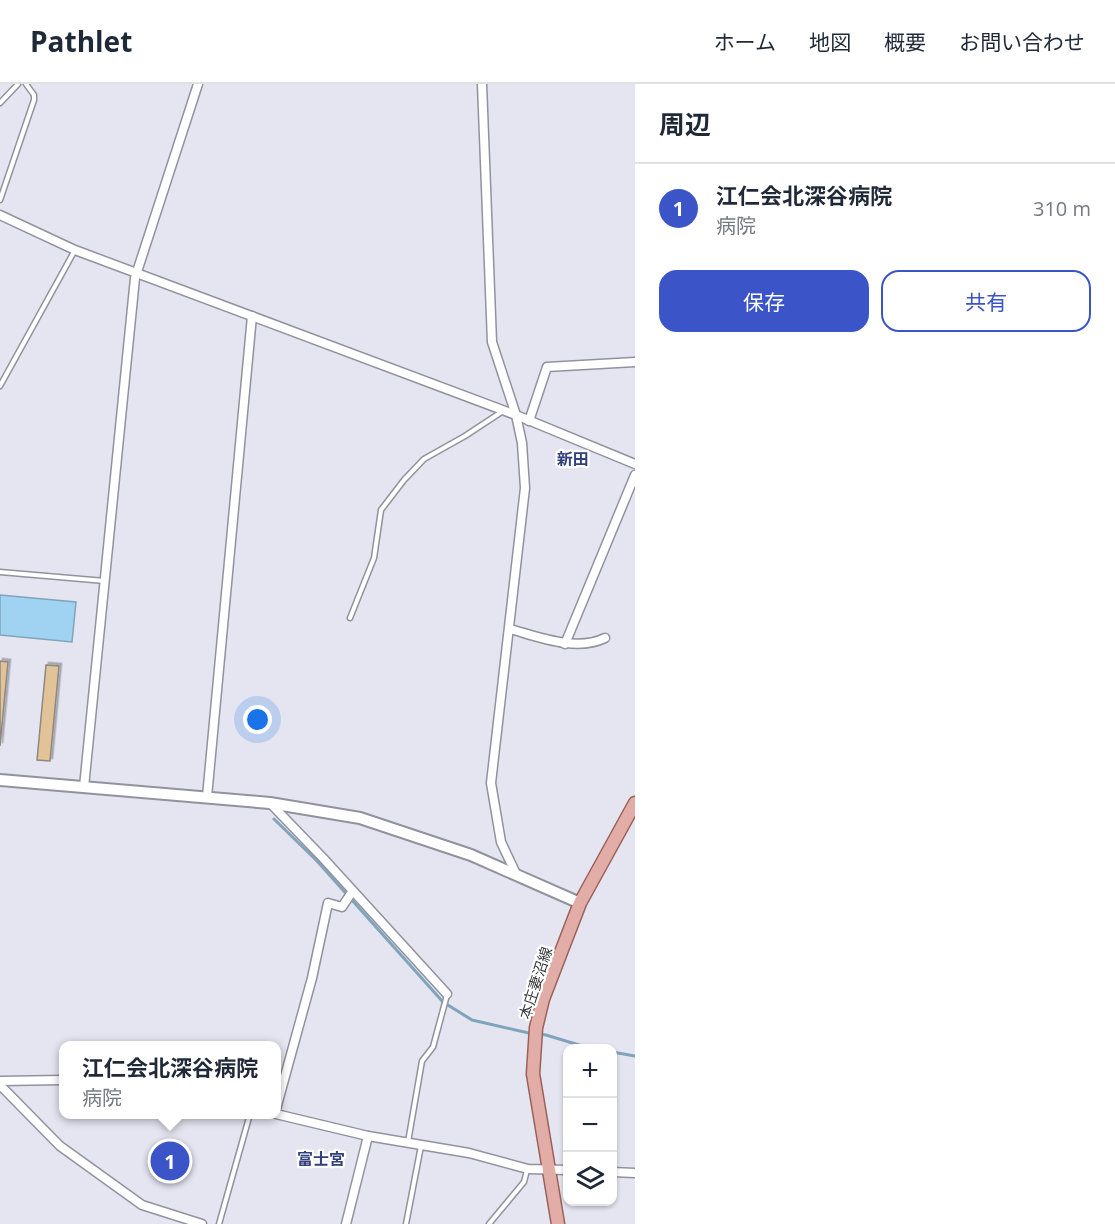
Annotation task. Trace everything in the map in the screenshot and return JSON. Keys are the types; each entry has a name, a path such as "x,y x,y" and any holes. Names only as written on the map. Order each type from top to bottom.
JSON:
{"main road":[{"name":"本庄妻沼線","path":"558,1224 533,1074 535,1037 543,999 580,903 635,803"}],"street":[{"path":"84,787 136,273 198,84"},
{"path":"482,84 492,342 516,415 522,443 525,488 491,783 501,842 516,874"},
{"path":"0,215 75,250 516,415 635,464"},
{"path":"207,797 252,316"},
{"path":"529,421 547,367 635,362"},
{"path":"565,644 635,475"},
{"path":"510,629 565,644 597,642 605,638"},
{"path":"0,780 270,803 360,818 448,847 580,903"},
{"path":"270,803 447,994"},
{"path":"281,1090 316,961 328,903 342,907 352,892"},
{"path":"0,1083 59,1080"},
{"path":"0,1083 60,1146 137,1202 202,1224"},
{"path":"281,1115 368,1136 469,1153 528,1169 563,1170"},
{"path":"346,1224 368,1136"},
{"path":"617,1172 635,1173"}],"lane":[{"path":"0,103 18,84"},
{"path":"0,200 34,100 34,95 26,84"},
{"path":"0,386 75,250"},
{"path":"350,618 374,558 381,510 424,459 504,411"},
{"path":"0,572 106,581"},
{"path":"408,1142 422,1061 433,1047 447,994"},
{"path":"219,1224 249,1119"},
{"path":"406,1224 422,1145"},
{"path":"489,1224 524,1182 528,1169"}],"water":[{"path":"0,595 76,602 72,642 0,635"}],"building":[{"path":"0,661 8,662 0,746"},
{"path":"46,665 59,666 50,761 37,760"}],"waterway":[{"path":"274,819 317,861 443,1002 472,1020 533,1034"},
{"path":"539,1034 576,1044"},
{"path":"617,1053 635,1056"}],"place":[{"name":"江仁会北深谷病院","path":"170,1161"}],"district":[{"name":"新田","path":"573,459"},
{"name":"富士宮","path":"321,1159"}]}
